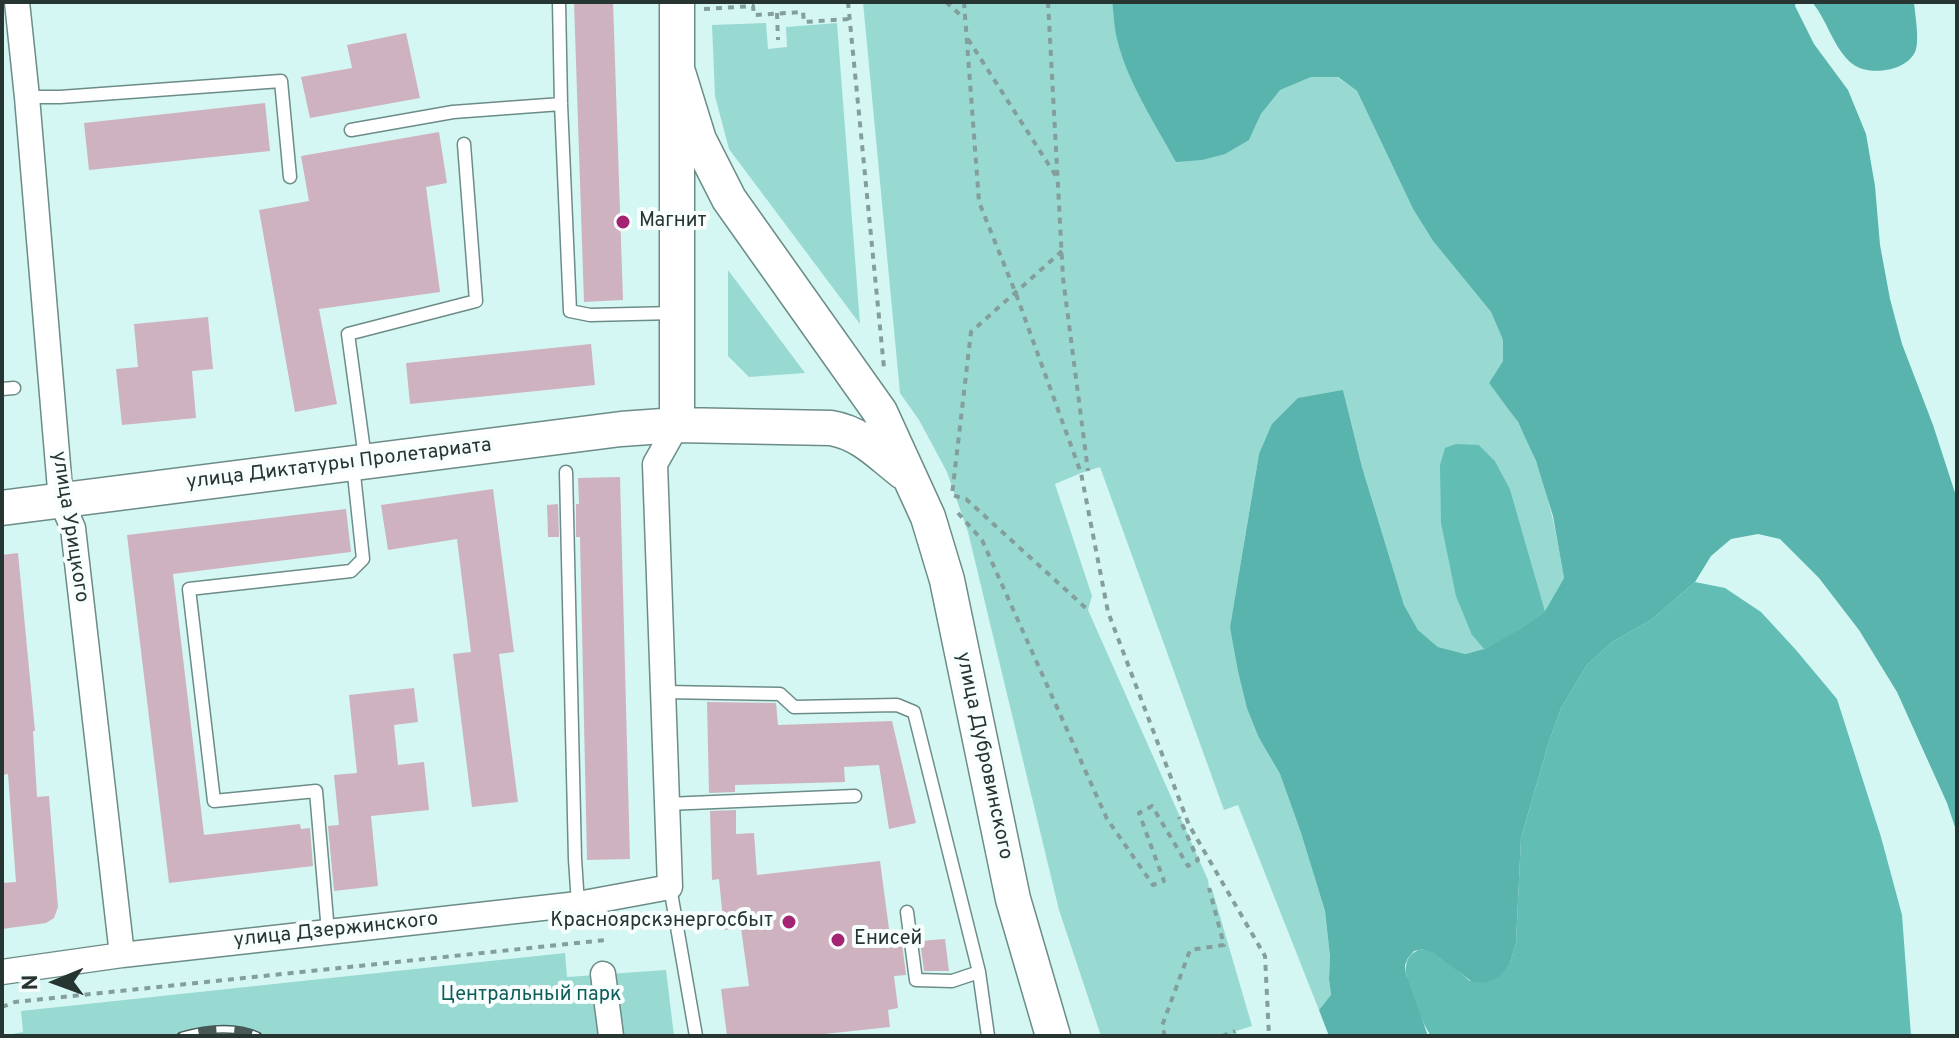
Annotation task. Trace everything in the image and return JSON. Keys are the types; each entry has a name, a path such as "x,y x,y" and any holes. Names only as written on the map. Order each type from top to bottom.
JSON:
{"main road":[{"name":"улица Дубровинского","path":"692,5 677,69 677,425 831,428 846,431 860,437 910,478"},
{"name":"улица Дубровинского","path":"677,69 699,140 729,199 880,412 928,517 947,580 1013,899 1053,1036"},
{"name":"улица Диктатуры Пролетариата","path":"2,508 621,429 677,425"}],"street":[{"name":"улица Урицкого","path":"17,2 61,501 73,528 122,955"},
{"name":"улица Дубровинского","path":"670,887 655,464 677,425"},
{"name":"улица Дзержинского","path":"2,972 122,955 578,904 670,887"},
{"path":"603,974 611,1036"}],"lane":[{"path":"559,2 570,311 590,315 677,313"},
{"path":"27,97 281,81 290,177"},
{"path":"351,130 453,112 561,104"},
{"path":"328,932 316,791 214,801 189,589 351,571 363,559 359,462 348,334 476,301 464,144"},
{"path":"566,472 578,904"},
{"path":"664,692 780,694 794,707 897,705 914,712 979,972 988,1036"},
{"path":"667,804 855,796"},
{"path":"670,887 696,1036"},
{"path":"907,912 916,980 952,981 979,972"}],"path":[{"path":"848,2 885,379"},
{"path":"946,2 965,19"},
{"path":"1048,2 1063,278 1088,471"},
{"path":"965,3 979,202 1081,473 1108,612 1189,825 1265,956 1269,1036"},
{"path":"692,5 751,4 754,15 803,12 804,22 850,19"},
{"path":"777,13 778,40"},
{"path":"966,37 1058,178"},
{"path":"1062,251 971,332 952,495 966,499 1088,610"},
{"path":"955,511 982,540 1107,819 1153,885 1164,881 1139,813 1152,806 1188,866 1198,860 1179,817"},
{"path":"1165,1036 1162,1026 1190,950 1224,945 1209,888"},
{"path":"2,1007 15,1002 606,940"},
{"path":"1222,1036 1235,1031"}],"green space":[{"path":"863,2 1112,2 1124,60 1149,113 1249,140 1261,114 1279,90 1311,77 1337,77 1357,91 1413,209 1433,241 1491,312 1503,340 1503,361 1489,383 1515,418 1535,460 1553,518 1564,578 1545,611 1510,489 1495,461 1479,445 1472,635 1484,649 1464,654 1438,647 1418,630 1404,605 1362,467 1343,390 1259,454 1230,627 1259,738 1280,774 1325,911 1331,996 1319,1010 1238,805 1224,810 1100,467 1055,484 1092,596 1088,610 1212,889 1252,1026 1236,1031 1237,1036 1101,1036 1059,910 968,532 947,472 919,420 900,393"},
{"path":"766,23 768,49 787,47 786,27 837,23 860,324 729,149 715,96 712,25"},
{"path":"728,270 805,373 749,377 728,356"},
{"name":"Центральный парк","path":"565,953 567,977 666,970 674,1036 2,1036 23,1032 21,1011"}],"shaded area":[{"path":"1112,2 1796,2 1795,6 1814,44 1848,90 1866,134 1890,299 1902,344 1957,499 1957,833 1947,803 1897,692 1859,630 1819,578 1780,539 1758,534 1731,539 1711,556 1695,582 1651,620 1612,642 1587,665 1561,708 1521,838 1516,943 1510,963 1499,977 1484,983 1471,981 1434,953 1423,949 1414,951 1405,965 1406,975 1428,1036 1329,1036 1319,1010 1331,995 1325,911 1280,774 1259,738 1247,708 1230,627 1259,454 1272,424 1298,398 1343,390 1362,467 1404,605 1418,630 1438,647 1465,654 1484,649 1521,629 1545,611 1564,578 1553,516 1536,461 1518,422 1489,383 1503,361 1503,340 1491,312 1433,241 1413,209 1357,91 1338,77 1311,77 1280,90 1261,114 1249,140 1225,154 1176,162 1128,72 1117,39"},
{"path":"1812,2 1914,2 1915,52 1903,65 1894,68 1874,71 1856,66 1838,47"},
{"path":"1456,444 1479,445 1495,461 1510,489 1545,611 1521,630 1484,649 1472,635 1456,596 1441,523 1440,465 1445,448"},
{"path":"1695,582 1725,588 1761,612 1837,699 1902,915 1911,1036 1431,1036 1407,982 1407,961 1412,954 1422,949 1428,950 1470,981 1510,963 1516,943 1521,838 1561,708 1587,665 1612,642 1651,620"}],"building":[{"path":"574,2 613,2 623,300 584,302"},
{"path":"406,33 420,98 310,118 301,77 352,68 347,45"},
{"path":"265,103 270,151 89,170 84,123"},
{"path":"439,132 447,183 426,187 440,292 319,309 337,404 295,412 259,210 309,201 301,156"},
{"path":"208,317 213,369 192,371 196,418 122,425 116,369 138,367 134,324"},
{"path":"591,344 595,385 410,404 406,363"},
{"path":"620,477 630,859 587,860 580,537 576,537 578,478"},
{"path":"493,489 514,652 499,654 518,802 472,807 453,654 471,652 457,539 388,550 381,505"},
{"path":"558,504 559,537 548,537 547,505"},
{"path":"346,509 351,552 173,574 204,835 300,824 301,829 310,828 313,866 169,883 127,535"},
{"path":"18,553 35,731 37,797 49,796 58,907 54,918 46,923 2,929 2,883 16,882 8,774 2,775 2,555"},
{"path":"414,688 418,722 394,725 398,765 424,762 429,810 371,816 378,886 334,891 328,826 339,825 334,775 357,773 349,695"},
{"path":"707,702 776,703 778,725 892,721 916,823 889,829 879,765 844,767 845,782 735,785 735,792 709,793"},
{"path":"736,810 736,834 754,833 757,875 880,861 891,944 902,943 906,975 894,976 898,1008 888,1010 890,1027 806,1036 727,1036 721,989 749,986 741,928 724,930 719,879 712,880 710,811"},
{"path":"945,939 949,971 924,971 920,941"}],"railway":[{"path":"181,1036 220,1029 239,1030 258,1036"}],"place":[{"name":"Магнит","path":"623,222"},
{"name":"Красноярскэнергосбыт","path":"789,922"},
{"name":"Енисей","path":"838,940"}]}
